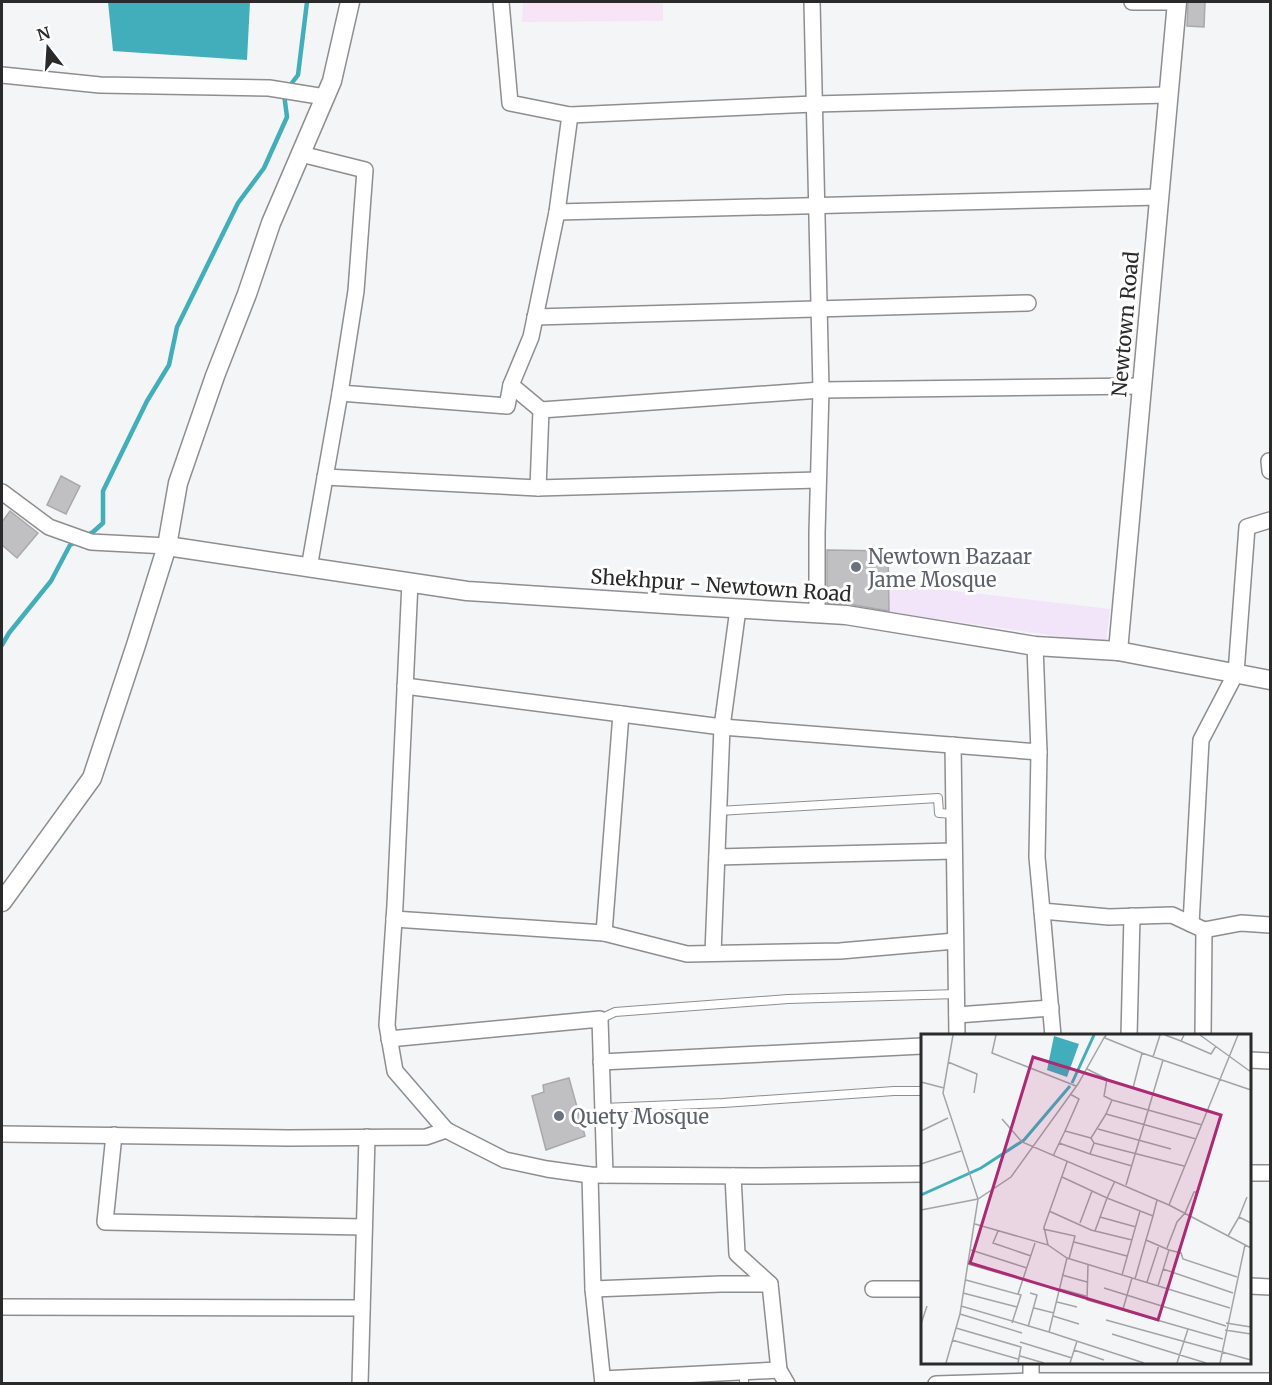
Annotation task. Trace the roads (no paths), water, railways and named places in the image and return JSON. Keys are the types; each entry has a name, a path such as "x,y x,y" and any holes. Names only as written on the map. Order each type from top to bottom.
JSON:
{"street":[{"path":"2,902 92,778 167,546 178,483 271,223 332,81 350,2"},
{"path":"501,2 510,103 570,115 814,104 1168,95"},
{"path":"812,2 821,390 817,613"},
{"path":"1132,2 1177,2"},
{"name":"Newtown Road","path":"1118,651 1177,2"},
{"path":"2,75 100,85 269,88 325,97"},
{"path":"340,393 507,406 511,385 531,337 557,212 570,115"},
{"path":"301,154 365,170 356,291 309,568"},
{"path":"557,212 1159,197"},
{"path":"535,317 1028,303"},
{"path":"511,385 541,410 821,390 1142,386"},
{"path":"537,488 541,410"},
{"path":"325,477 537,488 818,480"},
{"path":"2,492 49,527 91,542 167,546"},
{"path":"1203,1034 1197,927 1201,740 1236,673 1247,528 1270,520"},
{"name":"Shekhpur - Newtown Road","path":"167,546 467,591 846,615 1035,646 1118,651 1270,680"},
{"path":"410,582 387,1025 395,1071 446,1130 505,1160 547,1169 598,1175 921,1174"},
{"path":"713,954 722,727 738,609"},
{"path":"1035,646 1039,752 1037,857 1053,1034"},
{"path":"405,686 722,727 1039,752"},
{"path":"604,933 621,714"},
{"path":"953,745 957,1034"},
{"path":"717,857 954,851"},
{"path":"1042,911 1109,917 1172,915 1197,927 1241,923 1270,926"},
{"path":"1130,1034 1132,916"},
{"path":"393,919 604,933 687,954 840,951 955,941"},
{"path":"957,1015 1051,1008"},
{"path":"389,1039 600,1019 603,1108 593,1289 603,1381 744,1377 779,1370"},
{"path":"601,1062 921,1046"},
{"path":"1251,1060 1270,1061"},
{"path":"2,1134 426,1137 446,1130"},
{"path":"114,1135 105,1222 364,1227"},
{"path":"360,1383 367,1137"},
{"path":"1251,1173 1270,1173"},
{"path":"733,1176 737,1254 770,1284 779,1370 787,1383"},
{"path":"593,1289 770,1284"},
{"path":"1251,1286 1270,1287"},
{"path":"873,1289 921,1289"},
{"path":"2,1307 362,1308"},
{"path":"1031,1364 1031,1381"},
{"path":"936,1383 1270,1381"}],"lane":[{"path":"719,810 938,798 939,813 954,814"},
{"path":"600,1019 615,1012 788,999 957,994"},
{"path":"603,1108 723,1104 921,1090"}],"water":[{"path":"108,2 250,2 247,60 113,51"}],"waterway":[{"path":"288,88 298,75 307,2"},
{"path":"86,536 103,523 103,491 147,401 169,365 177,327 238,203 264,168 287,117 284,94"},
{"path":"2,645 51,581 70,545 76,542"}],"place":[{"name":"Newtown Bazaar Jame Mosque","path":"856,567"},
{"name":"Quety Mosque","path":"559,1116"}]}
